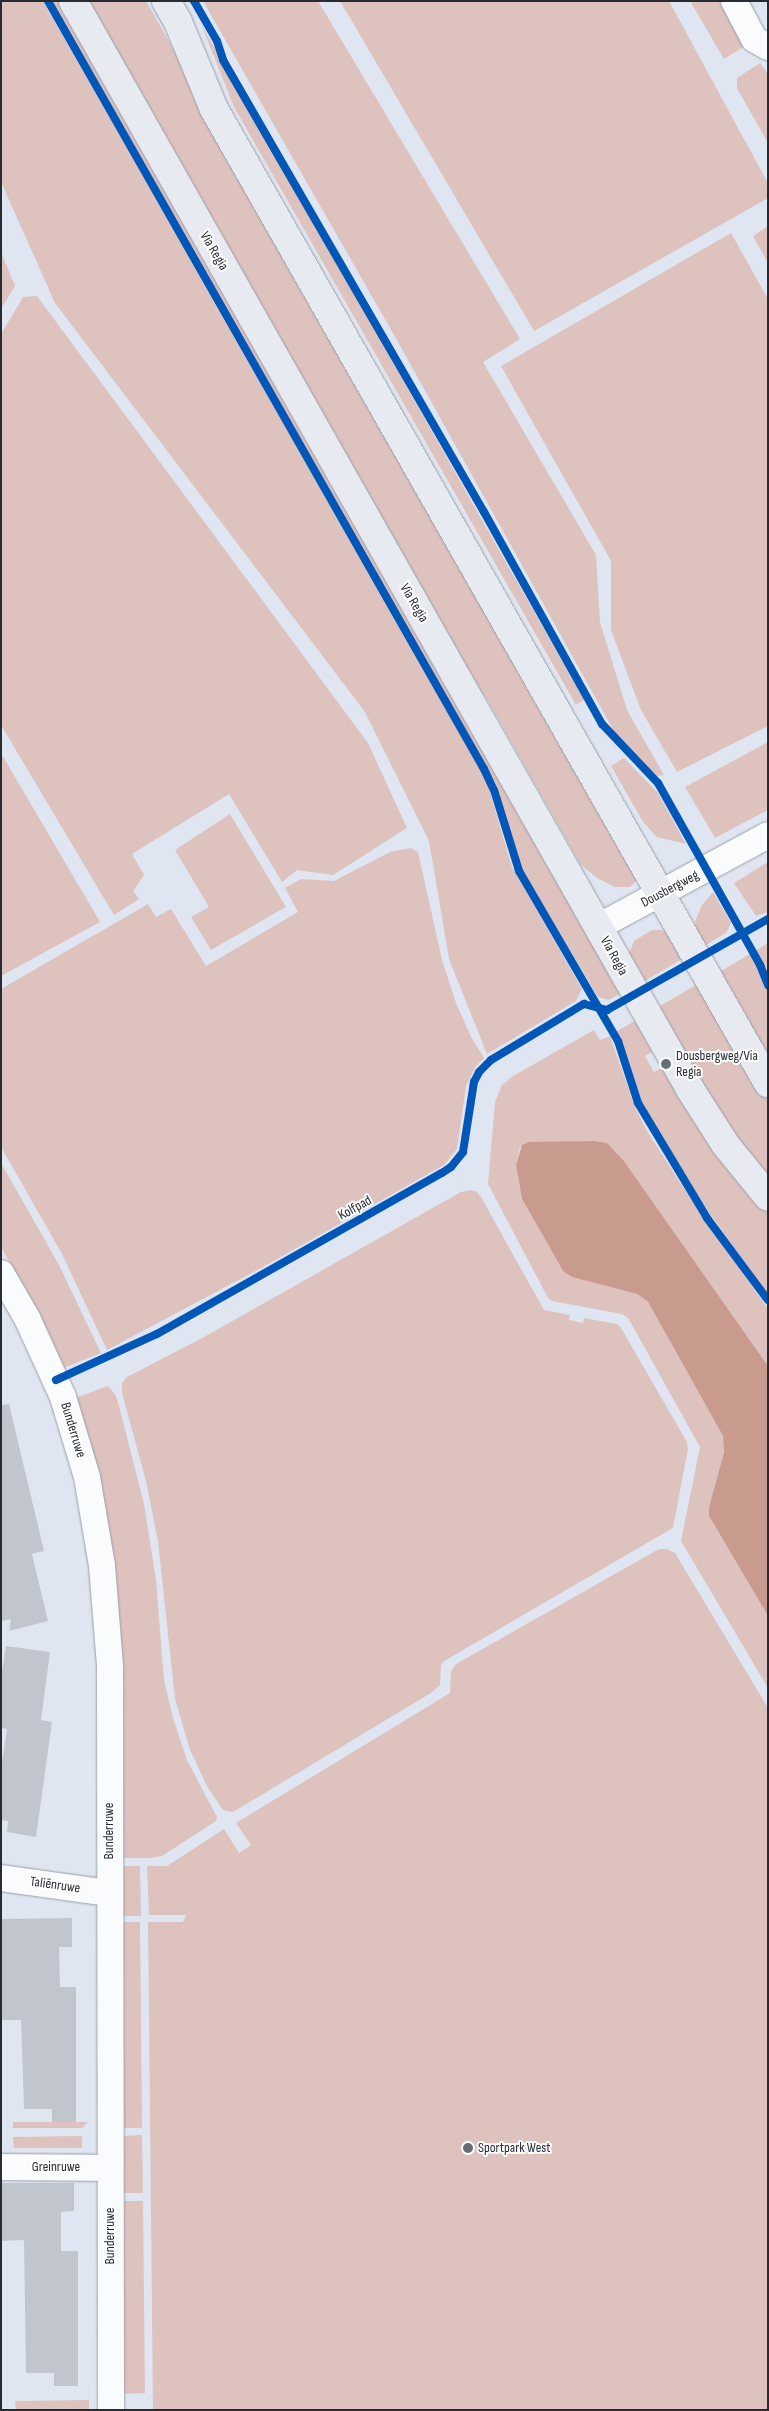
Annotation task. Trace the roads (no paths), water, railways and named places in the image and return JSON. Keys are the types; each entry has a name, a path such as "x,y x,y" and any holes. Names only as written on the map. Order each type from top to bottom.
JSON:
{"main road":[{"name":"Via Regia","path":"72,1 690,1089 725,1144 768,1197"},
{"path":"166,1 178,22 214,109 768,1083"}],"street":[{"path":"734,1 754,39 768,46"},
{"name":"Dousbergweg","path":"598,927 768,835"},
{"name":"Bunderruwe","path":"1,1273 27,1318 56,1380 88,1486 102,1566 110,1666 111,2410"},
{"name":"Taliënruwe","path":"1,1878 109,1893"},
{"name":"Greinruwe","path":"1,2167 110,2168"}],"place":[{"name":"Dousbergweg/Via Regia","path":"666,1064"},
{"name":"Sportpark West","path":"468,2148"}]}
